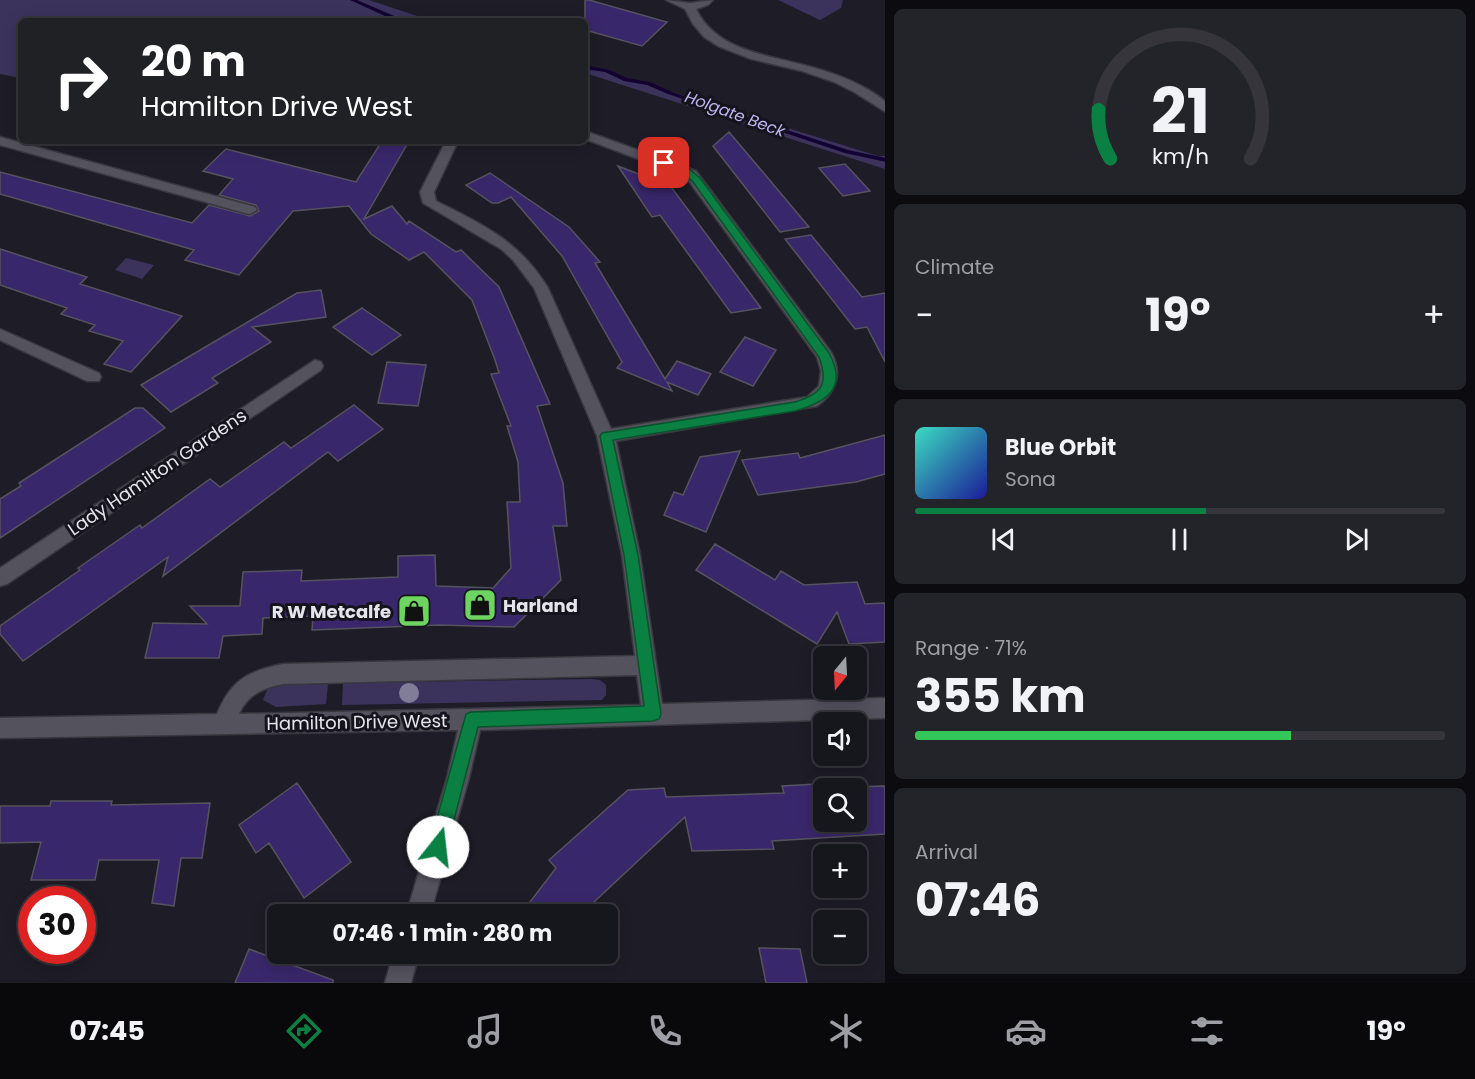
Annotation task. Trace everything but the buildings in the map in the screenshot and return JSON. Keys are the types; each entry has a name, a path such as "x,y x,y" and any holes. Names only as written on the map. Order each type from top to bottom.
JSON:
{"street":[{"path":"671,0 689,6 701,5 708,0"},
{"path":"689,6 704,31 727,46 846,83 885,108"},
{"path":"588,136 692,174 825,356 830,370 830,384 822,395 811,402 606,436"},
{"path":"0,141 249,210"},
{"path":"451,144 427,192 427,199 430,203 497,238 529,268 606,436 631,555 653,714"},
{"path":"0,333 93,377"},
{"name":"Lady Hamilton Gardens","path":"0,578 315,366"},
{"path":"224,724 229,707 242,689 261,677 283,674 645,665"},
{"name":"Hamilton Drive West","path":"0,728 471,720 885,708"},
{"path":"421,904 458,778 471,720"},
{"path":"398,983 403,964"}],"shaded area":[{"path":"0,0 369,0 423,18 18,18 18,77 0,74"},
{"path":"778,0 843,0 841,8 820,20"},
{"path":"588,66 878,156 885,156 885,169 588,74"},
{"path":"126,258 154,265 142,279 115,270"},
{"path":"600,680 606,685 606,695 602,700 342,705 343,683"},
{"path":"328,684 326,704 276,707 263,700 268,688 277,685"}],"waterway":[{"name":"Holgate Beck","path":"353,0 393,18"},
{"name":"Holgate Beck","path":"588,68 607,71 626,80 648,83 670,93 847,152 885,160"}],"place":[{"name":"Harland","path":"480,605"},
{"name":"R W Metcalfe","path":"414,611"}],"route":[{"path":"438,847 458,778 471,720 653,714 631,555 606,436 795,406 811,402 822,395 830,384 830,370 825,356 697,180 692,174 664,163"}]}
